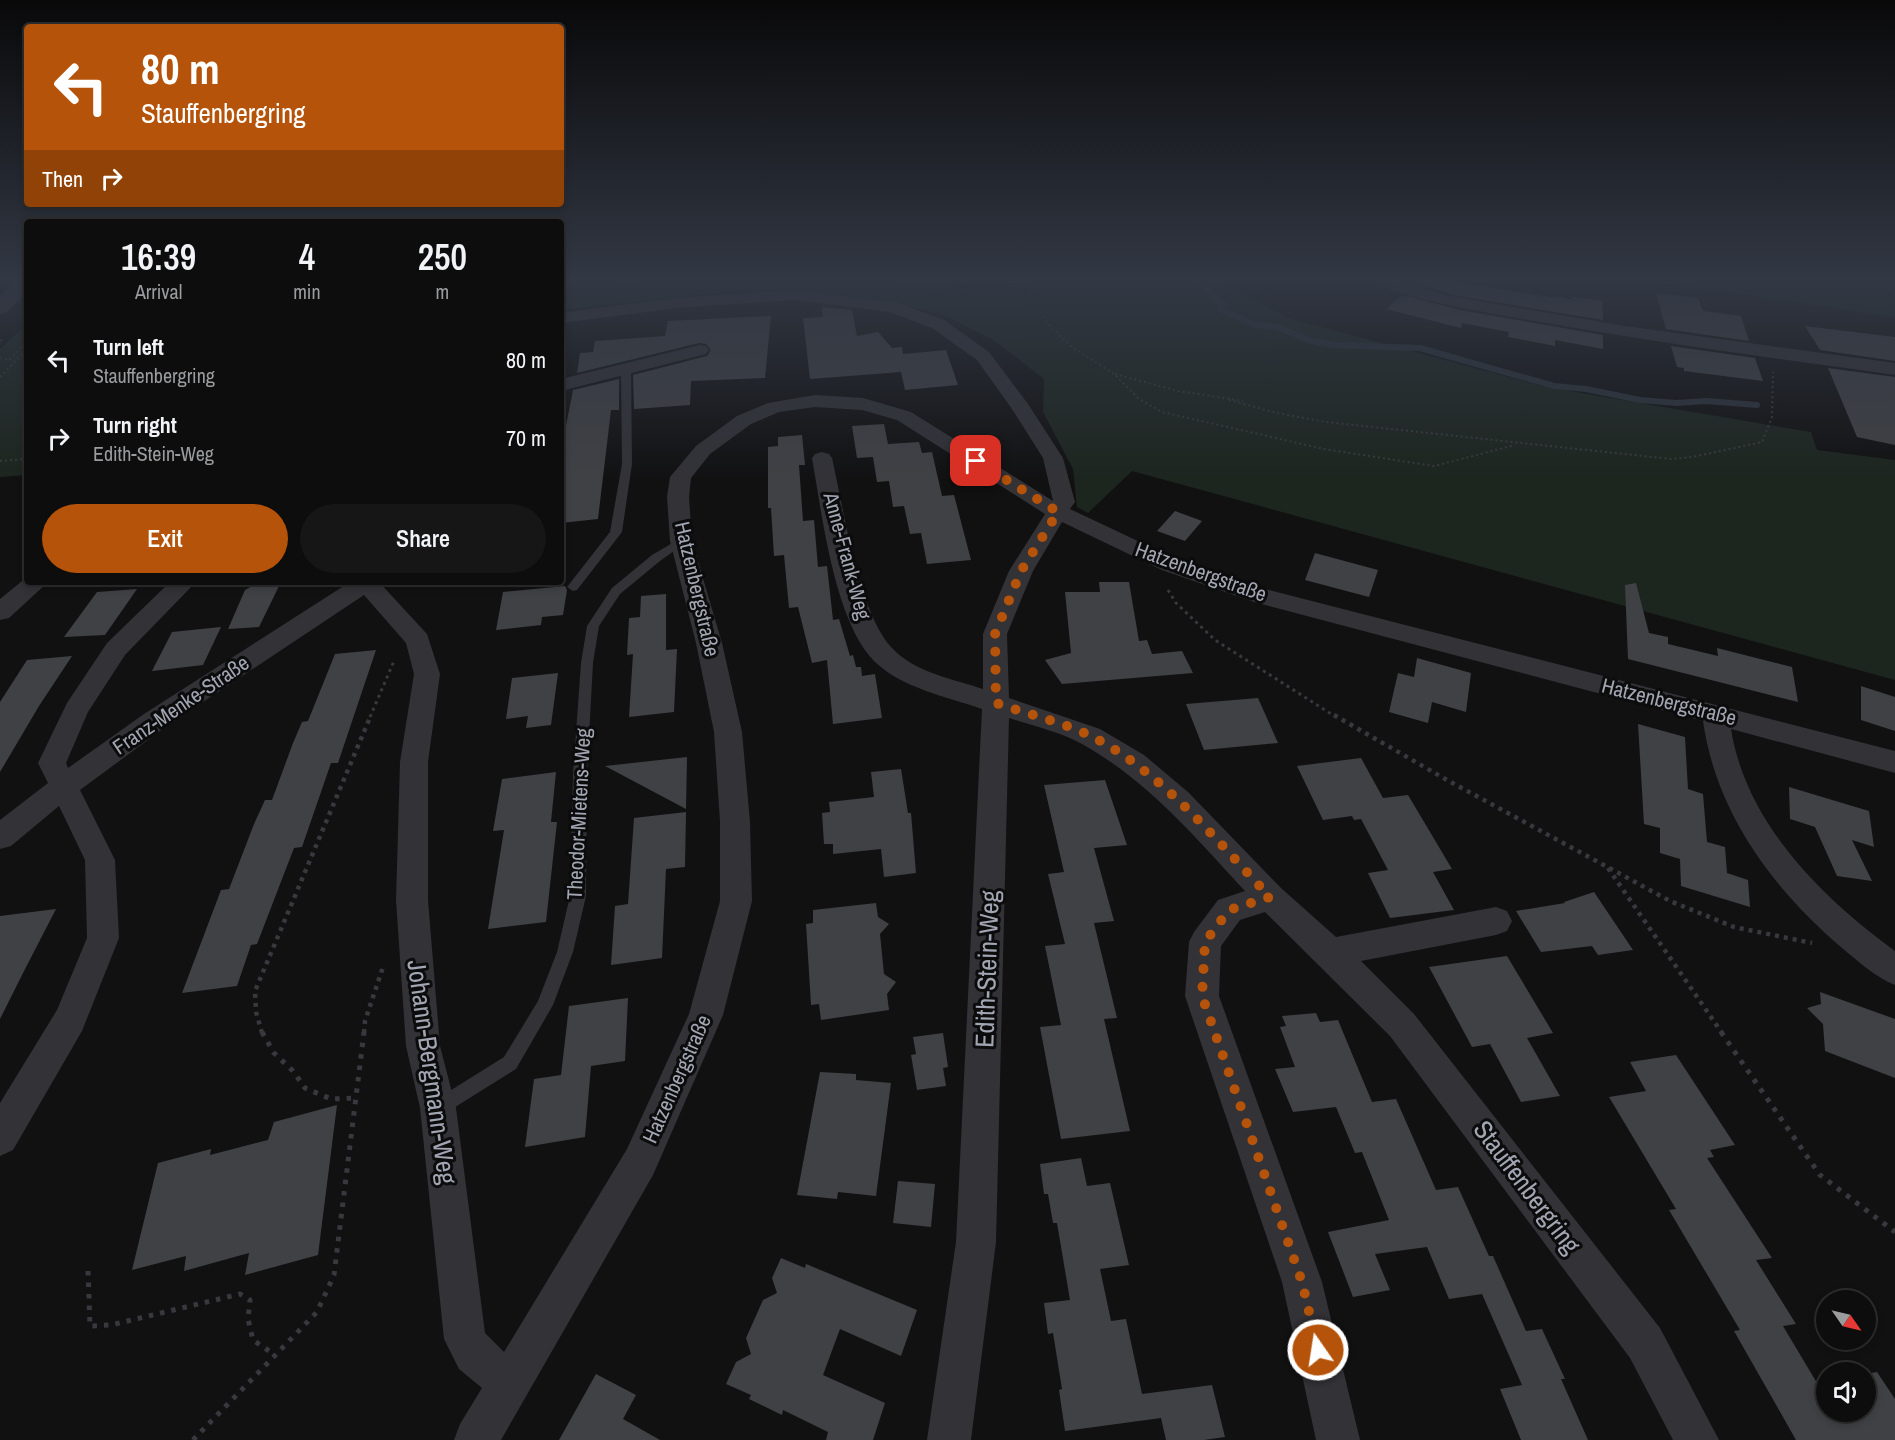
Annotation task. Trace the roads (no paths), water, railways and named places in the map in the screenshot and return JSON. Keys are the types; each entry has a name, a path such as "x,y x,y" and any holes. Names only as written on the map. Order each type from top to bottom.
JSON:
{"street":[{"path":"969,346 983,356 1028,418 1053,458 1064,502 1058,512"},
{"path":"1722,346 1895,369"},
{"path":"564,384 700,350"},
{"name":"Hatzenbergstraße","path":"476,1440 640,1162 706,1015 736,901 735,822 728,732 710,643 681,541 678,497 681,477 703,450 744,420 774,407 815,401 863,404 904,416 1058,512 1170,565 1262,596 1895,762"},
{"name":"Anne-Frank-Weg","path":"822,458 841,552 859,613 871,639 884,656 913,675 996,703"},
{"name":"Edith-Stein-Weg","path":"949,1440 976,1242 996,703 995,634 1021,571 1058,512"},
{"path":"0,612 32,585"},
{"path":"0,1137 70,1020 103,938 100,860 52,764 76,711 116,649 181,585"},
{"name":"Franz-Menke-Straße","path":"0,837 64,786 154,721 362,585"},
{"name":"Johann-Bergmann-Weg","path":"370,585 418,640 427,674 414,762 412,900 423,1047 438,1108 465,1339 476,1357 489,1369 511,1380"},
{"name":"Stauffenbergring","path":"996,703 1090,736 1134,763 1178,800 1270,897 1402,1025 1645,1343 1697,1440"},
{"path":"1715,714 1723,759 1737,795 1760,835 1793,878 1828,916 1895,970"},
{"path":"1270,897 1229,910 1205,942 1202,996 1302,1282 1338,1440"},
{"path":"1330,954 1496,921"}],"lane":[{"path":"573,586 616,532 627,464 626,368"},
{"name":"Theodor-Mietens-Weg","path":"438,1108 510,1064 545,1005 565,952 578,896 581,763 587,663 593,626 616,591 681,541"}],"waterway":[{"path":"1368,346 1420,348 1554,386 1586,389 1640,400 1677,403 1706,401 1757,405"}]}
